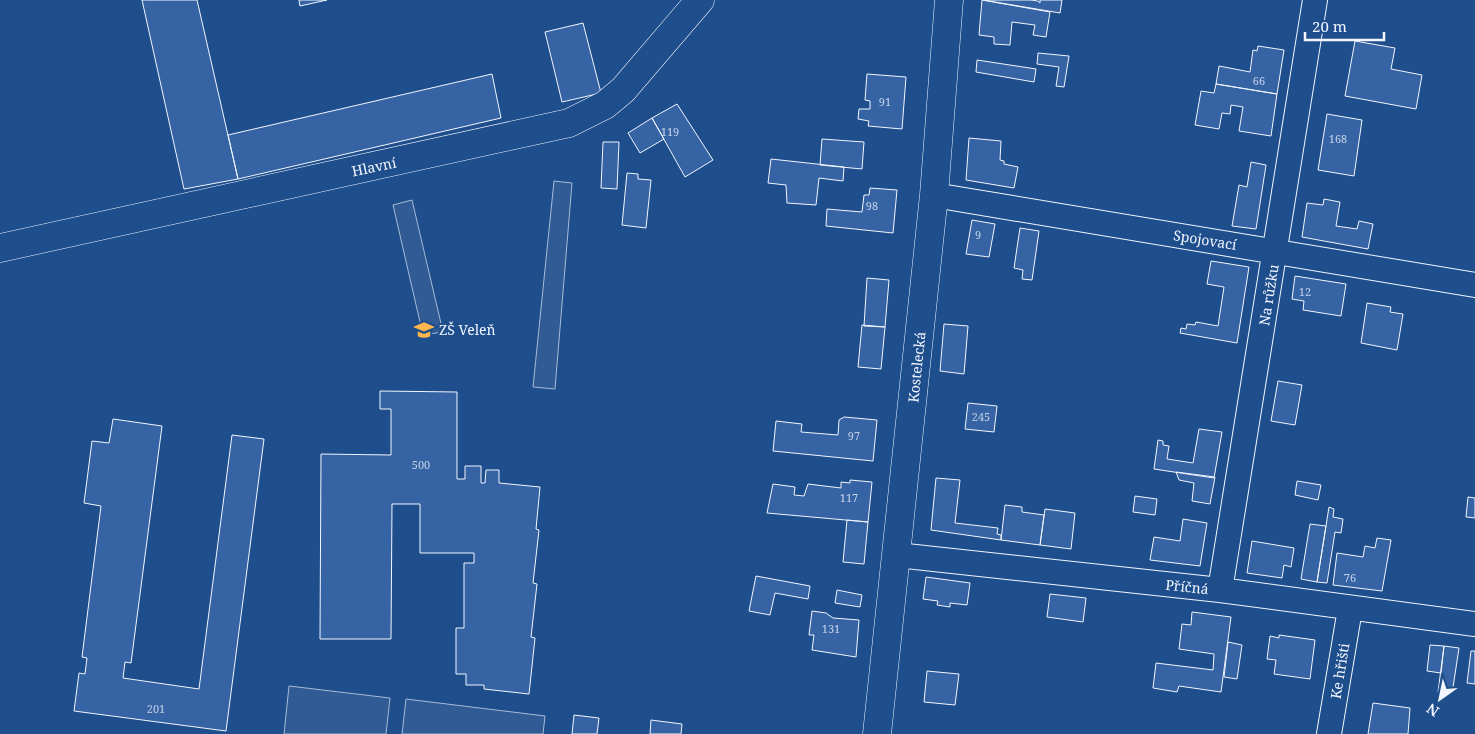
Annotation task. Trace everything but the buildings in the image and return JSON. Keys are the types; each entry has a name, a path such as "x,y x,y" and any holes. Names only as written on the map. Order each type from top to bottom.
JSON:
{"street":[{"name":"Hlavní","path":"0,248 569,123 605,105 623,90 700,0"},
{"name":"Kostelecká","path":"877,734 898,555 934,195 949,0"},
{"name":"Na růžku","path":"1220,590 1315,0"},
{"name":"Spojovací","path":"934,195 1475,285"},
{"name":"Příčná","path":"898,555 1220,590 1350,609 1475,624"},
{"name":"Ke hřišti","path":"1329,734 1350,609"}],"shaded area":[{"path":"554,181 572,183 555,389 533,387"},
{"path":"412,200 443,332 423,335 393,205"},
{"path":"289,686 390,698 386,734 284,734"},
{"path":"406,699 545,716 543,734 402,734"}],"place":[{"name":"ZŠ Veleň","path":"424,330"}]}
